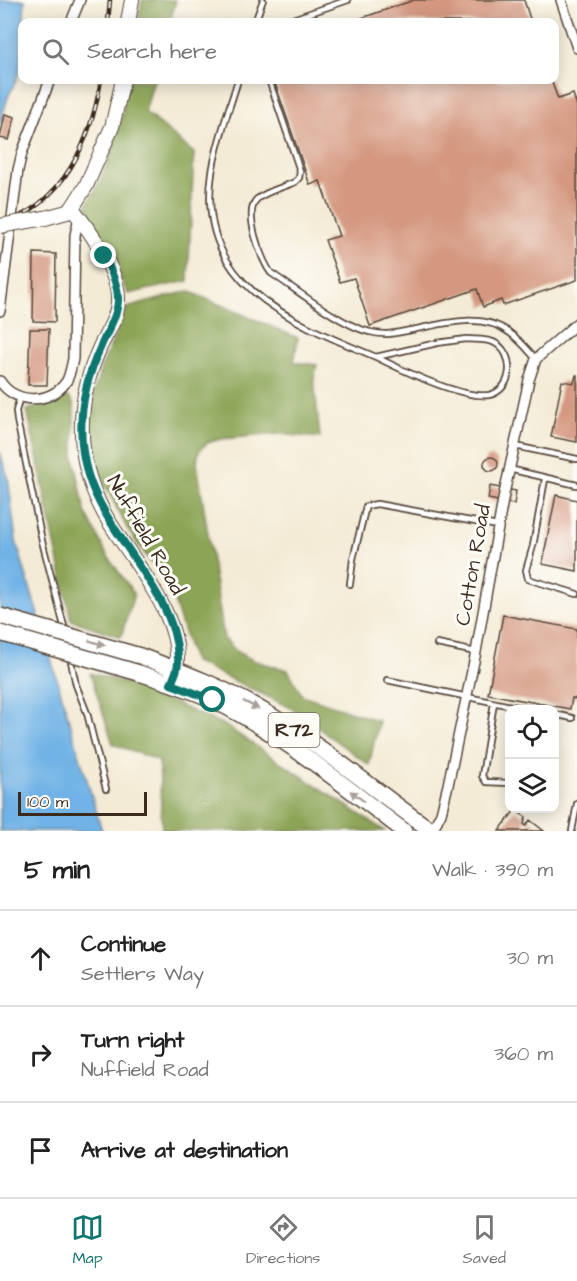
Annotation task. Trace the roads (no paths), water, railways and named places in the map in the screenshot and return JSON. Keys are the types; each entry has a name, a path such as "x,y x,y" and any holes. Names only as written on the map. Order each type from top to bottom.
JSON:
{"main road":[{"name":"R72","path":"0,616 140,656 278,740 404,831"},
{"name":"R72","path":"0,633 139,672 218,687 294,730 432,831"}],"street":[{"path":"73,18 80,0"},
{"path":"129,18 132,0"},
{"path":"561,0 577,48"},
{"path":"0,311 18,170 22,153 48,84"},
{"path":"0,381 6,390 29,399 54,393 65,384 68,377 73,359 76,212 112,127 122,84"},
{"path":"0,226 76,212"},
{"name":"Nuffield Road","path":"76,212 104,256 115,282 118,300 114,318 96,356 86,390 81,431 84,458 95,493 105,513 164,609 177,649 174,677"},
{"path":"536,359 577,322"},
{"name":"Cotton Road","path":"432,831 441,813 448,785 476,652 509,470 529,380 536,359"}],"lane":[{"path":"256,18 263,0"},
{"path":"296,18 348,0"},
{"path":"237,84 212,174 211,212 221,248 250,290 295,322 376,357 452,389 482,395 499,391 505,385 510,369 503,350 494,342 482,340 438,343 376,357"},
{"path":"270,84 300,171 299,178 295,182 258,199 251,210 251,219 265,265 271,273 353,327 371,333 389,334 455,321 484,322 510,332 536,359"},
{"path":"20,397 16,411 17,420 42,542 76,685 87,713 106,789"},
{"path":"514,446 577,459"},
{"path":"509,470 577,485"},
{"path":"545,479 526,577 577,594"},
{"path":"350,584 353,559 366,507 377,504 498,526"},
{"path":"437,644 476,652"},
{"path":"387,680 505,706"},
{"path":"494,703 482,776 486,782 505,783"},
{"path":"559,715 572,718"},
{"path":"572,831 577,804"}],"water":[{"path":"0,0 25,0 24,18 18,18 18,74 8,97 0,125"},
{"path":"0,452 8,478 16,541 102,831 0,831"}],"railway":[{"path":"108,18 110,0"},
{"path":"0,224 22,215 41,202 71,167 90,125 100,84"}]}
